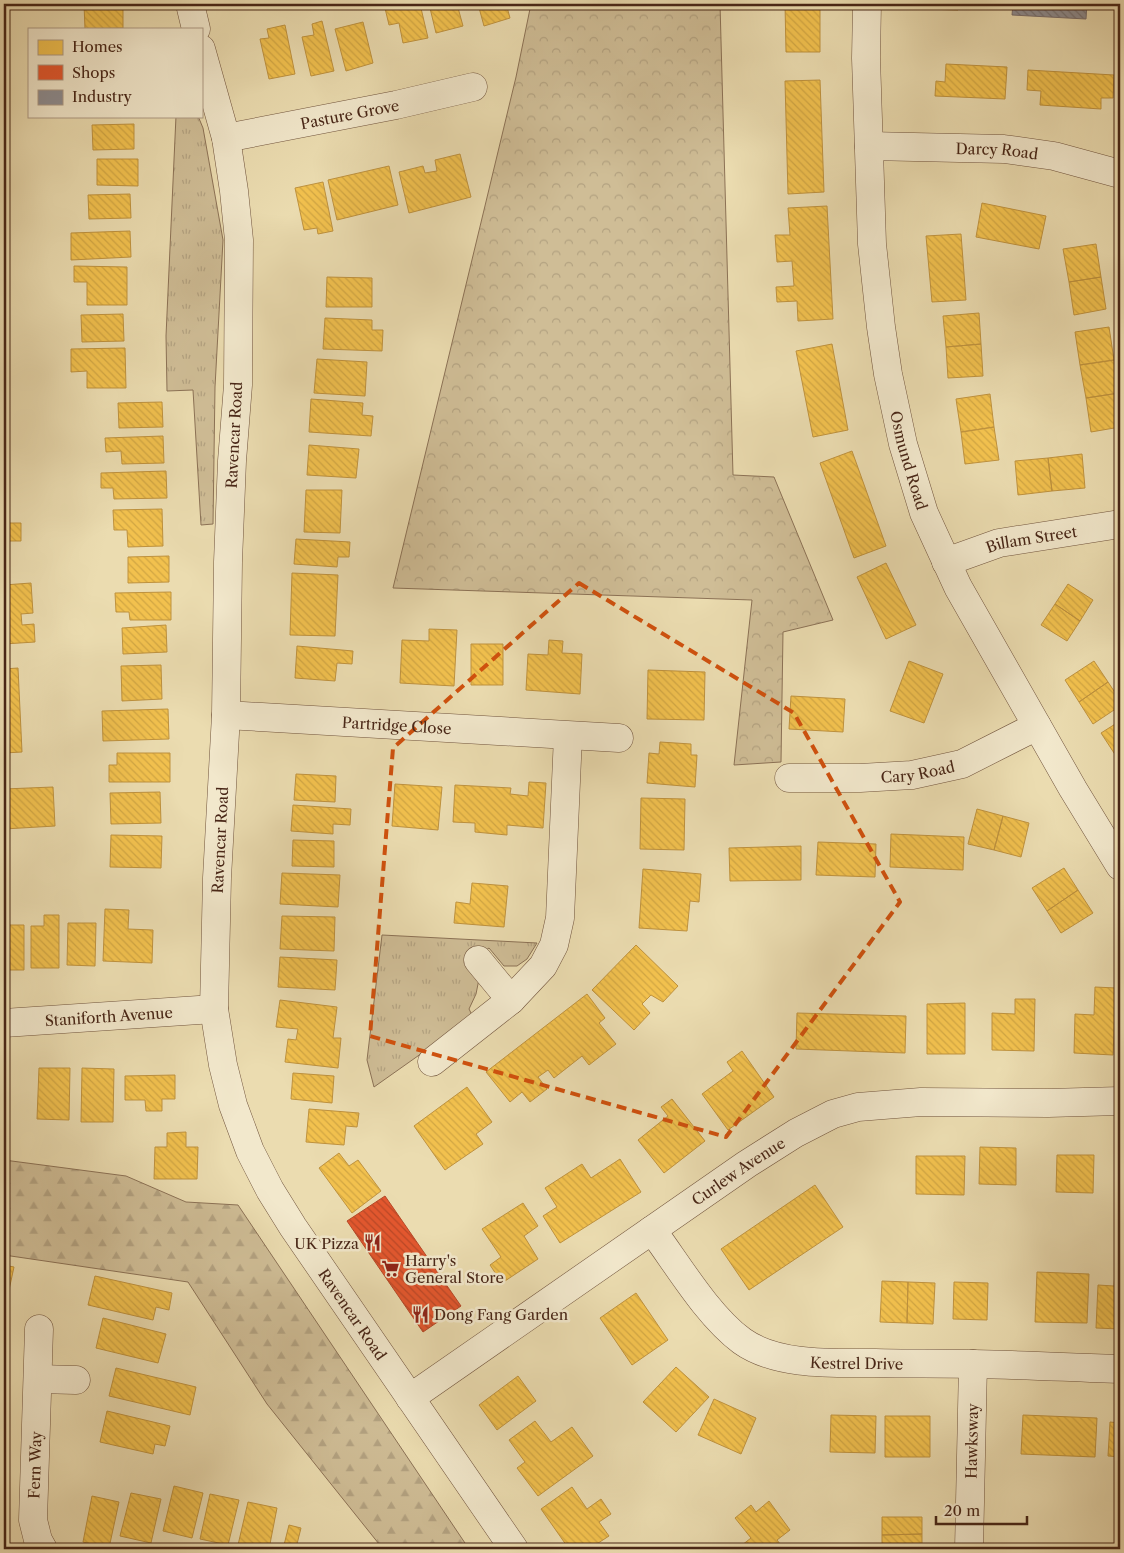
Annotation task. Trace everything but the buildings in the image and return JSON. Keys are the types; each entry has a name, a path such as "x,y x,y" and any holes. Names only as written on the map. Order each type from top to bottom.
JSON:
{"street":[{"path":"190,4 196,28"},
{"name":"Osmund Road","path":"867,4 866,58 872,244 888,374 903,444 921,504 958,587 1120,866"},
{"name":"Ravencar Road","path":"202,53 226,138 239,240 238,385 232,461 228,562 226,715 217,878 214,1010 223,1065 233,1105 254,1159 270,1190 293,1227 514,1549"},
{"name":"Pasture Grove","path":"226,138 396,105 473,87"},
{"name":"Darcy Road","path":"869,146 1004,149 1054,156 1120,174"},
{"name":"Billam Street","path":"946,562 999,543 1120,524"},
{"name":"Partridge Close","path":"226,715 619,738"},
{"name":"Cary Road","path":"789,778 860,778 912,775 962,764 1037,726"},
{"path":"432,1062 511,1000 544,966 554,945 560,918 568,736"},
{"path":"478,960 511,1000"},
{"name":"Staniforth Avenue","path":"4,1023 214,1010"},
{"name":"Curlew Avenue","path":"410,1398 747,1164 796,1133 833,1114 858,1107 921,1102 1048,1103 1120,1101"},
{"name":"Kestrel Drive","path":"652,1230 705,1303 743,1341 761,1351 790,1359 825,1363 973,1364 1120,1369"},
{"name":"Fern Way","path":"39,1329 33,1520 38,1540 43,1549"},
{"name":"Hawksway","path":"969,1549 973,1364"},
{"path":"38,1379 76,1380"}],"highlighted area":[{"path":"579,583 794,713 900,902 726,1137 370,1036 393,748"}],"green space":[{"path":"531,4 720,4 733,475 774,477 833,620 783,632 781,762 734,765 752,600 393,588 516,77"},
{"path":"176,118 199,118 203,128 223,240 215,387 213,524 201,525 193,390 167,391 166,336"},
{"path":"382,935 537,943 527,959 517,966 504,966 489,948 468,963 479,979 476,994 469,1009 473,1017 374,1087 367,1060"},
{"path":"4,1160 126,1176 186,1202 238,1205 469,1549 383,1549 267,1404 188,1282 4,1255"}],"place":[{"name":"UK Pizza","path":"373,1243"},
{"name":"Harry's General Store","path":"391,1269"},
{"name":"Dong Fang Garden","path":"420,1314"}]}
